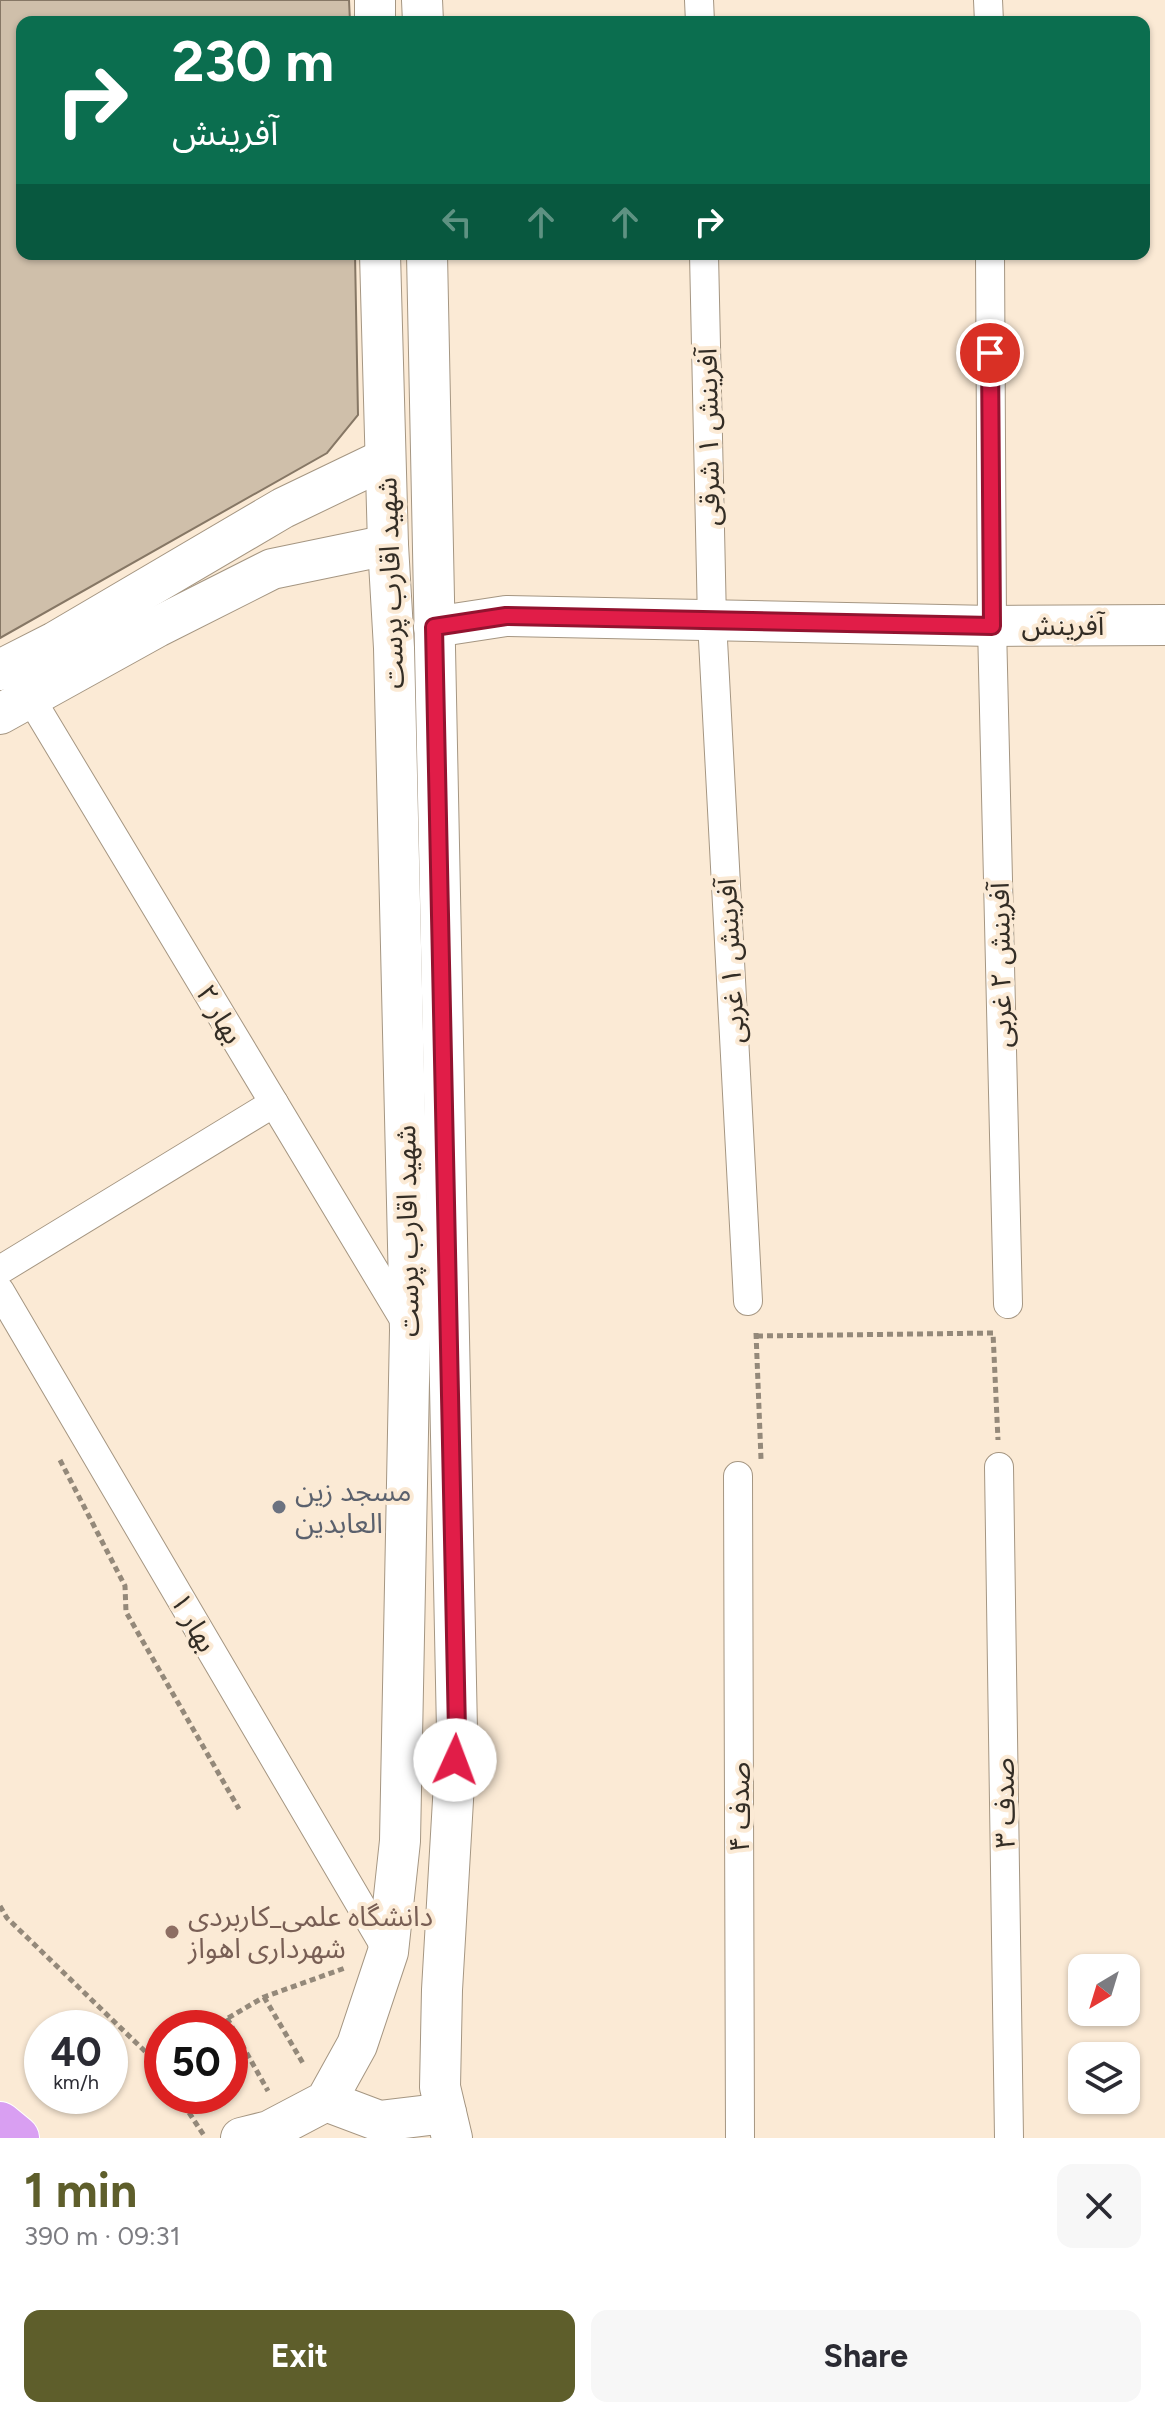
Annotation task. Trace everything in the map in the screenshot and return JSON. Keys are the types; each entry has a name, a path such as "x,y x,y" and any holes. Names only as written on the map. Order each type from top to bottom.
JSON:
{"highway":[{"path":"0,2124 17,2138"}],"main road":[{"name":"شهید اقارب پرست","path":"326,2101 357,2045 388,1952 400,1841 410,1330 394,648 380,260"},
{"name":"شهید اقارب پرست","path":"427,260 457,1731 442,1990 440,2087 449,2125"},
{"path":"0,670 55,642 283,508 385,459"},
{"path":"15,706 157,627 272,569 388,545"},
{"name":"آفرینش","path":"434,627 506,616 992,626 1165,625"},
{"path":"0,2101 23,2138"},
{"path":"241,2138 269,2131 326,2101 379,2121 449,2125"}],"street":[{"name":"آفرینش ۱ شرقی","path":"704,260 712,621"},
{"name":"آفرینش ۲ غربی","path":"990,260 992,626 1008,1304"},
{"name":"آفرینش ۱ غربی","path":"712,621 748,1301"},
{"name":"بهار ۲","path":"15,706 274,1103 410,1330"},
{"path":"0,1270 274,1103"},
{"name":"بهار ۱","path":"0,1291 388,1952"},
{"name":"صدف ۳","path":"999,1467 1009,2138"},
{"name":"صدف ۴","path":"738,1476 740,2138"}],"path":[{"path":"738,1476 762,1476 757,1336 748,1301"},
{"path":"757,1336 993,1333 999,1467"},
{"path":"55,1450 125,1586 126,1612 239,1809"},
{"path":"0,1906 7,1918 144,2050"},
{"path":"241,2010 264,1997 388,1952"},
{"path":"264,1997 326,2101"},
{"path":"248,2056 285,2122"},
{"path":"190,2114 206,2138"}],"building":[{"path":"0,0 349,0 350,16 16,16 16,260 355,260 358,415 327,453 0,638"}],"place":[{"name":"مسجد زین العابدین","path":"279,1507"},
{"name":"دانشگاه علمی_کاربردی شهرداری اهواز","path":"172,1932"}],"route":[{"path":"455,1760 457,1731 434,627 506,616 992,626 990,353"}]}
